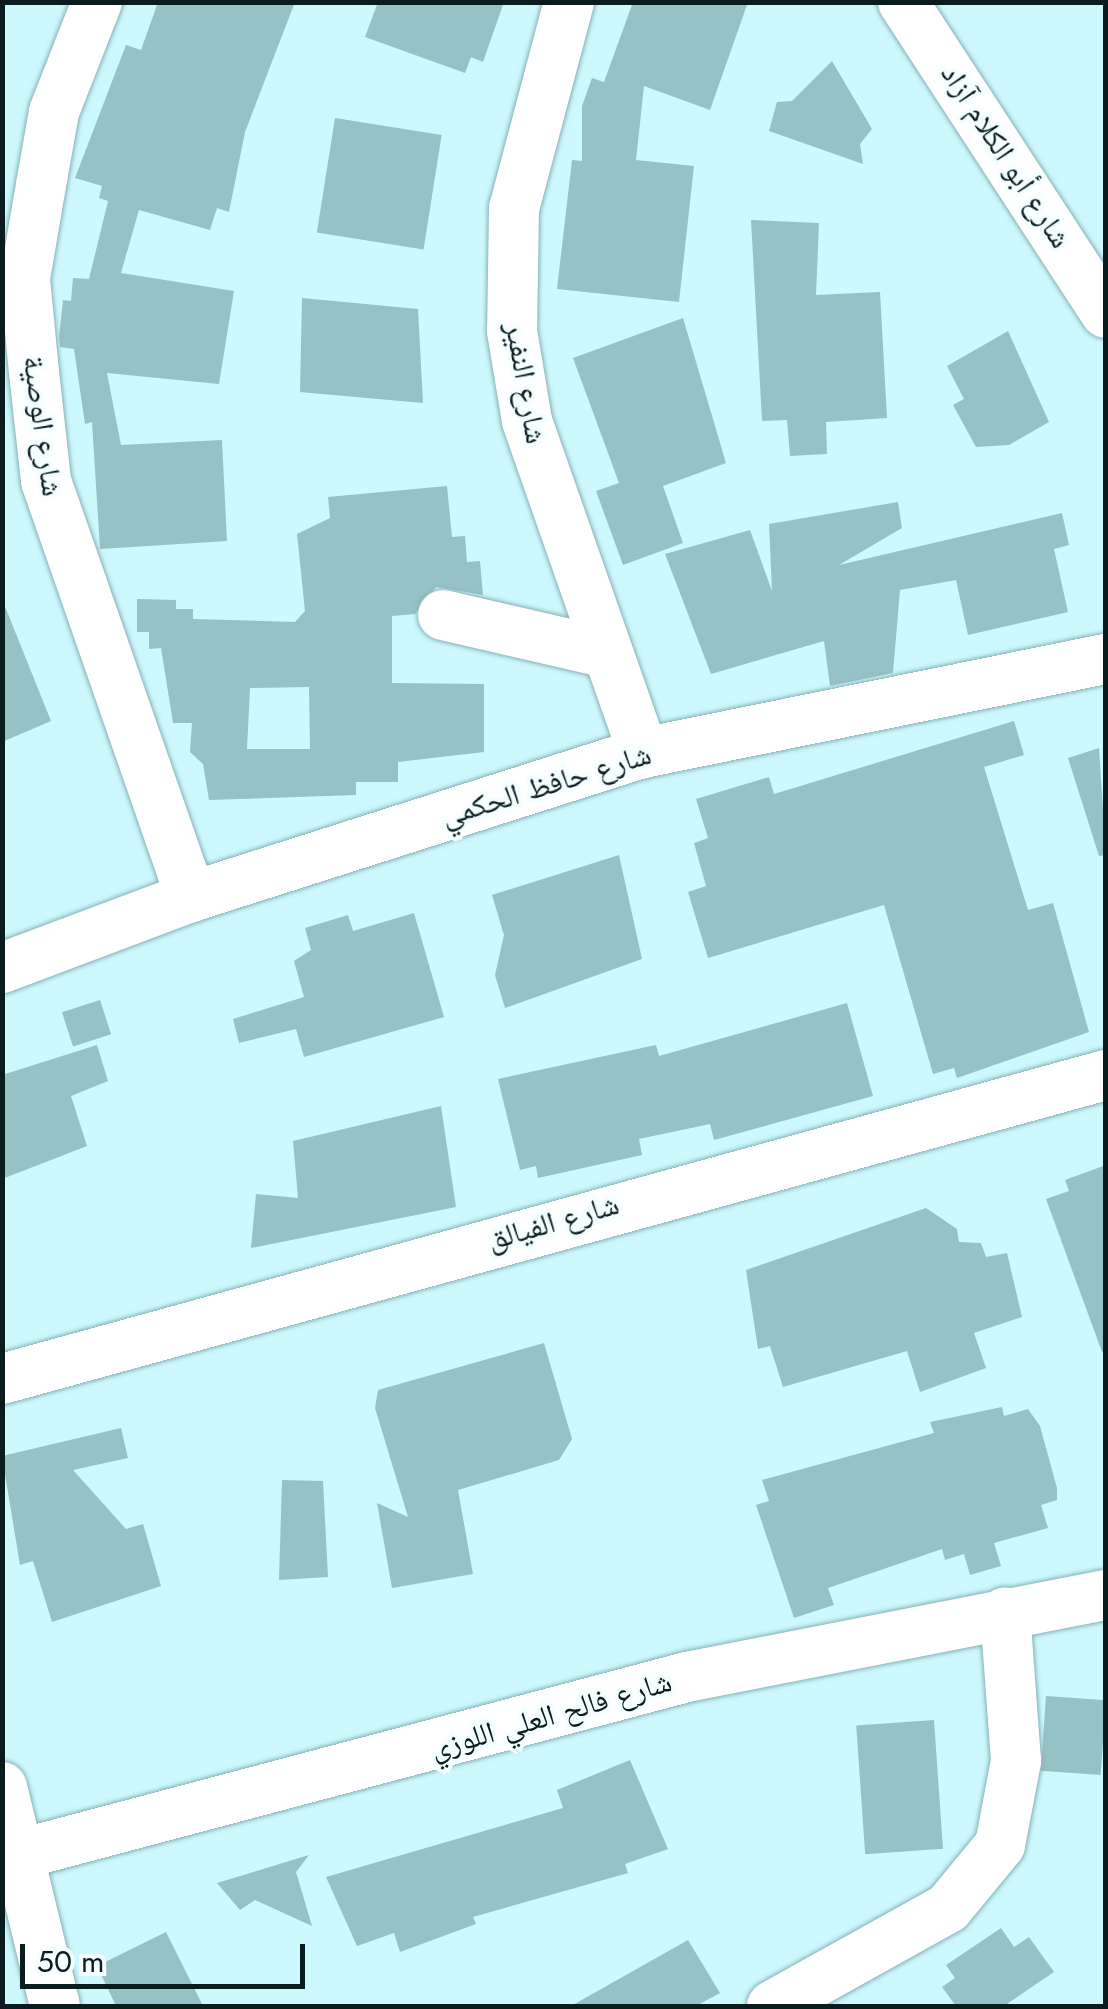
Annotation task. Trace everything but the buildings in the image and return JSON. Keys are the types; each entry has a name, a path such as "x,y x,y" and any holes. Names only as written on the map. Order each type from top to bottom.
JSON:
{"street":[{"name":"شارع الوصية","path":"97,2 54,112 25,279 32,354 46,482 190,897"},
{"name":"شارع النفير","path":"568,2 517,190 512,330 527,421 643,753"},
{"name":"شارع أبو الكلام آزاد","path":"903,2 1106,312"},
{"path":"443,615 608,652"},
{"name":"شارع حافظ الحكمي","path":"2,968 190,897 643,753 1106,660"},
{"name":"شارع الفيالق","path":"2,1380 1106,1075"},
{"name":"شارع فالح العلي اللوزي","path":"12,1857 687,1677 1106,1595"},
{"path":"772,2006 948,1908 1000,1845 1016,1761 1005,1612"},
{"path":"2,1787 12,1857 54,2006"}]}
